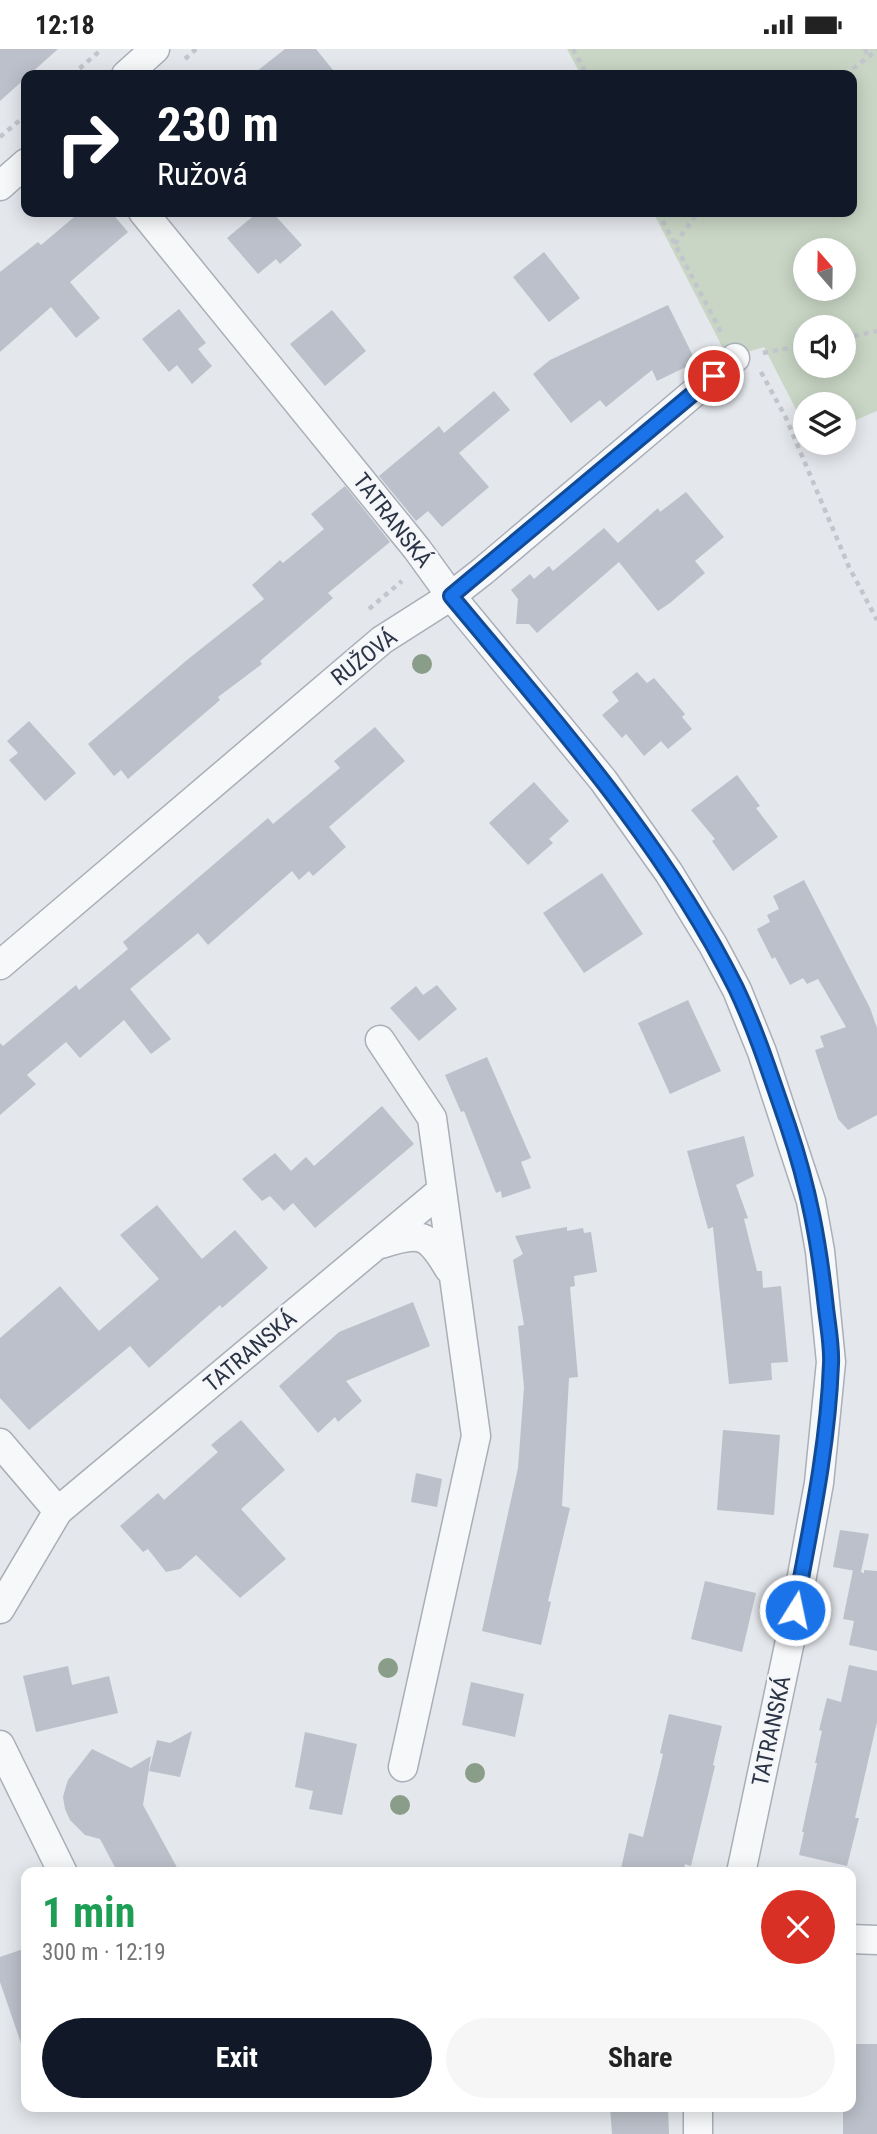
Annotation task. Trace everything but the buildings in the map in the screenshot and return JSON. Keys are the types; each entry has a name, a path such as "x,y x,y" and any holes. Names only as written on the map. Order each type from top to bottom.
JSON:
{"street":[{"path":"132,70 155,49"},
{"path":"0,186 21,167"},
{"name":"TATRANSKÁ","path":"147,217 417,549 451,596 603,780 669,873 706,935 737,990 762,1052 811,1201 820,1251 831,1362 819,1483 742,1867"},
{"name":"RUŽOVÁ","path":"0,965 382,640 451,596 735,358"},
{"path":"380,1040 432,1118 476,1436 403,1767"},
{"name":"TATRANSKÁ","path":"0,1609 58,1511 442,1191"},
{"path":"375,1246 398,1238 415,1236 429,1240 454,1277"},
{"path":"0,1443 58,1511"},
{"path":"0,1745 60,1867"},
{"path":"856,1939 877,1940"},
{"path":"698,2112 698,2134"}],"path":[{"path":"78,70 102,49"},
{"path":"573,49 584,70"},
{"path":"865,49 869,57"},
{"path":"852,70 877,50"},
{"path":"0,138 21,119"},
{"path":"661,217 735,358"},
{"path":"675,244 694,217"},
{"path":"856,335 877,331"},
{"path":"735,358 793,347"},
{"path":"735,358 755,362 786,418 849,567 877,620"}],"green space":[{"path":"567,49 877,49 877,411 856,420 856,392 793,392 793,404 764,347 728,358 656,217 857,217 857,70 578,70"}],"route":[{"path":"714,376 451,596 603,780 669,873 737,990 794,1145 811,1201 820,1251 831,1362 819,1483 795,1610"}]}
